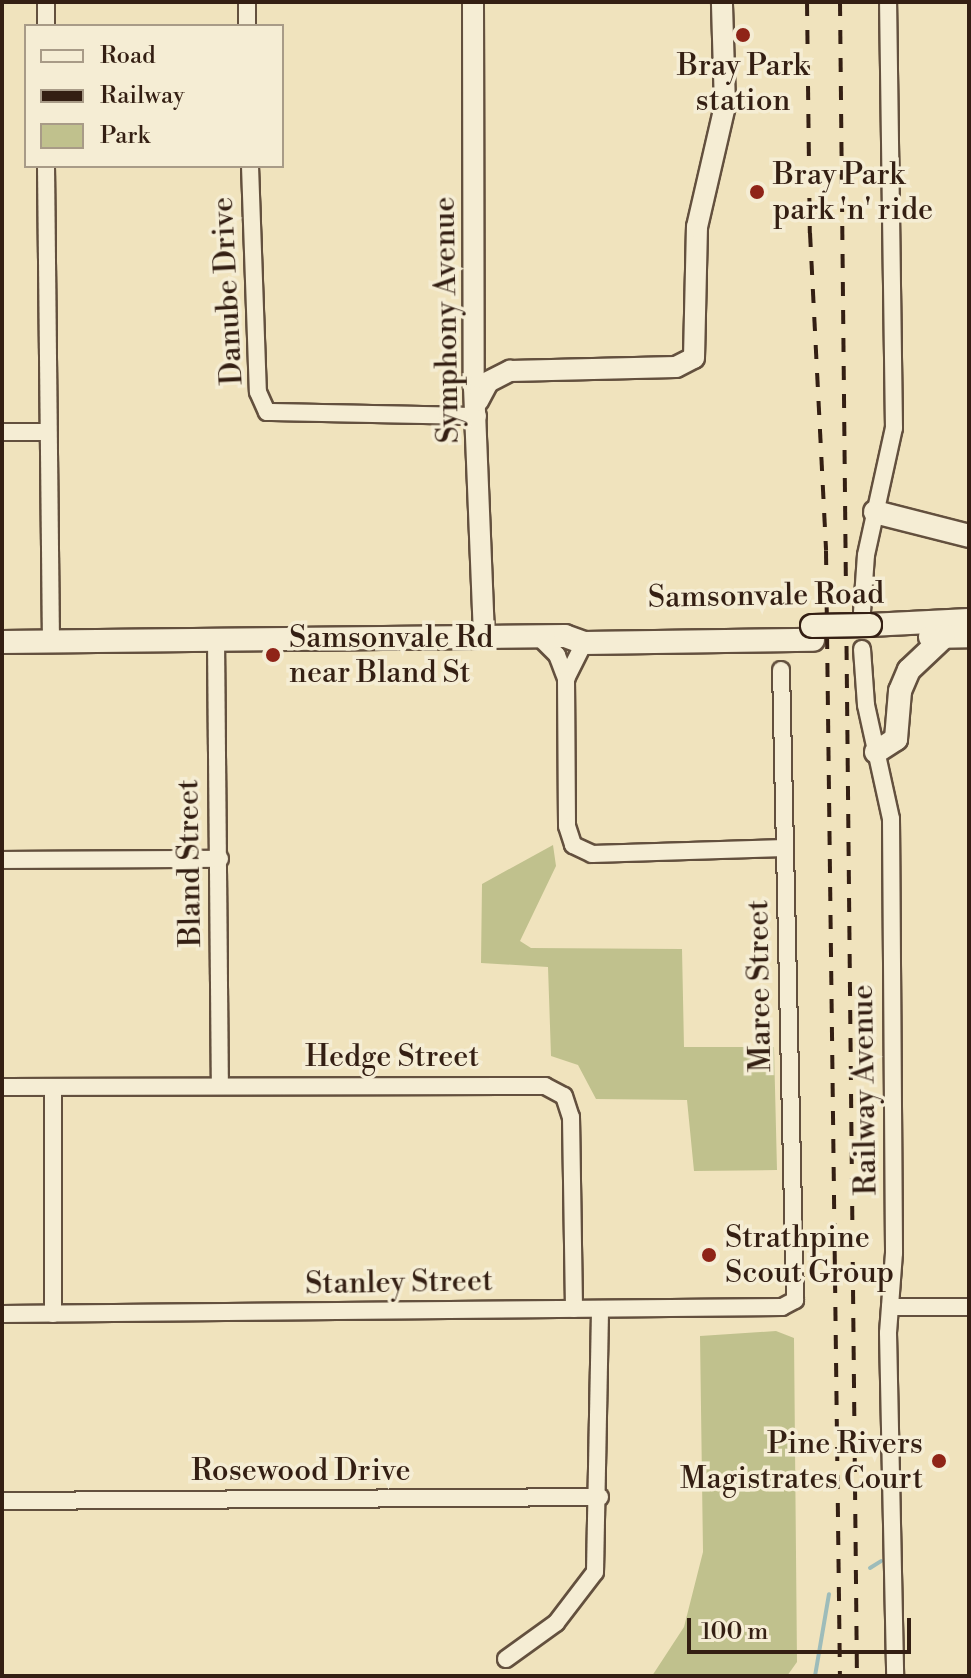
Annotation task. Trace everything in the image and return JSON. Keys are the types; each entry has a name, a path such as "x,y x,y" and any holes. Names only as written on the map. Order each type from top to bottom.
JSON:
{"main road":[{"path":"875,512 969,536"},
{"name":"Samsonvale Road","path":"2,642 538,636 574,639 584,628 812,633 866,632 968,623"},
{"name":"Samsonvale Road","path":"866,632 944,637 968,623"},
{"path":"876,752 896,739 900,691 909,670 944,637"}],"street":[{"path":"46,2 46,24"},
{"path":"247,2 247,24"},
{"name":"Symphony Avenue","path":"473,2 484,637"},
{"path":"477,346 491,365 510,371 676,367 694,358 697,227 725,106 722,2"},
{"name":"Railway Avenue","path":"888,2 894,428 875,512 866,632 876,752 891,819 894,1253 890,1307 895,1676"},
{"path":"46,168 51,641"},
{"name":"Danube Drive","path":"250,168 258,392 267,412 478,409"},
{"path":"478,409 488,382 510,371"},
{"path":"2,432 48,432"},
{"path":"538,636 557,655 566,679"},
{"path":"574,639 566,679 567,826 573,845 592,854 785,848"},
{"name":"Bland Street","path":"216,640 220,1085"},
{"name":"Maree Street","path":"781,670 795,1300"},
{"path":"2,860 220,859"},
{"name":"Hedge Street","path":"2,1087 545,1086 564,1096 571,1117 574,1309"},
{"path":"53,1087 53,1314"},
{"name":"Stanley Street","path":"2,1314 782,1307 795,1300"},
{"path":"890,1307 969,1307"},
{"path":"506,1659 556,1623 595,1572 600,1497 600,1309"},
{"name":"Rosewood Drive","path":"2,1501 600,1497"}],"green space":[{"path":"553,845 556,866 520,941 531,948 682,949 684,1047 774,1047 777,1170 694,1171 687,1100 596,1099 578,1065 551,1056 548,967 481,963 482,884"},
{"path":"776,1331 794,1338 797,1662 787,1676 652,1676 684,1627 703,1552 700,1336"}],"waterway":[{"path":"870,1568 881,1561"},
{"path":"815,1676 829,1594"}],"railway":[{"path":"807,2 810,233 826,551 840,1676"},
{"path":"840,2 857,1676"}],"place":[{"name":"Bray Park station","path":"743,35"},
{"name":"Bray Park park 'n' ride","path":"757,192"},
{"name":"Samsonvale Rd near Bland St","path":"273,655"},
{"name":"Strathpine Scout Group","path":"709,1255"},
{"name":"Pine Rivers Magistrates Court","path":"939,1461"}]}
